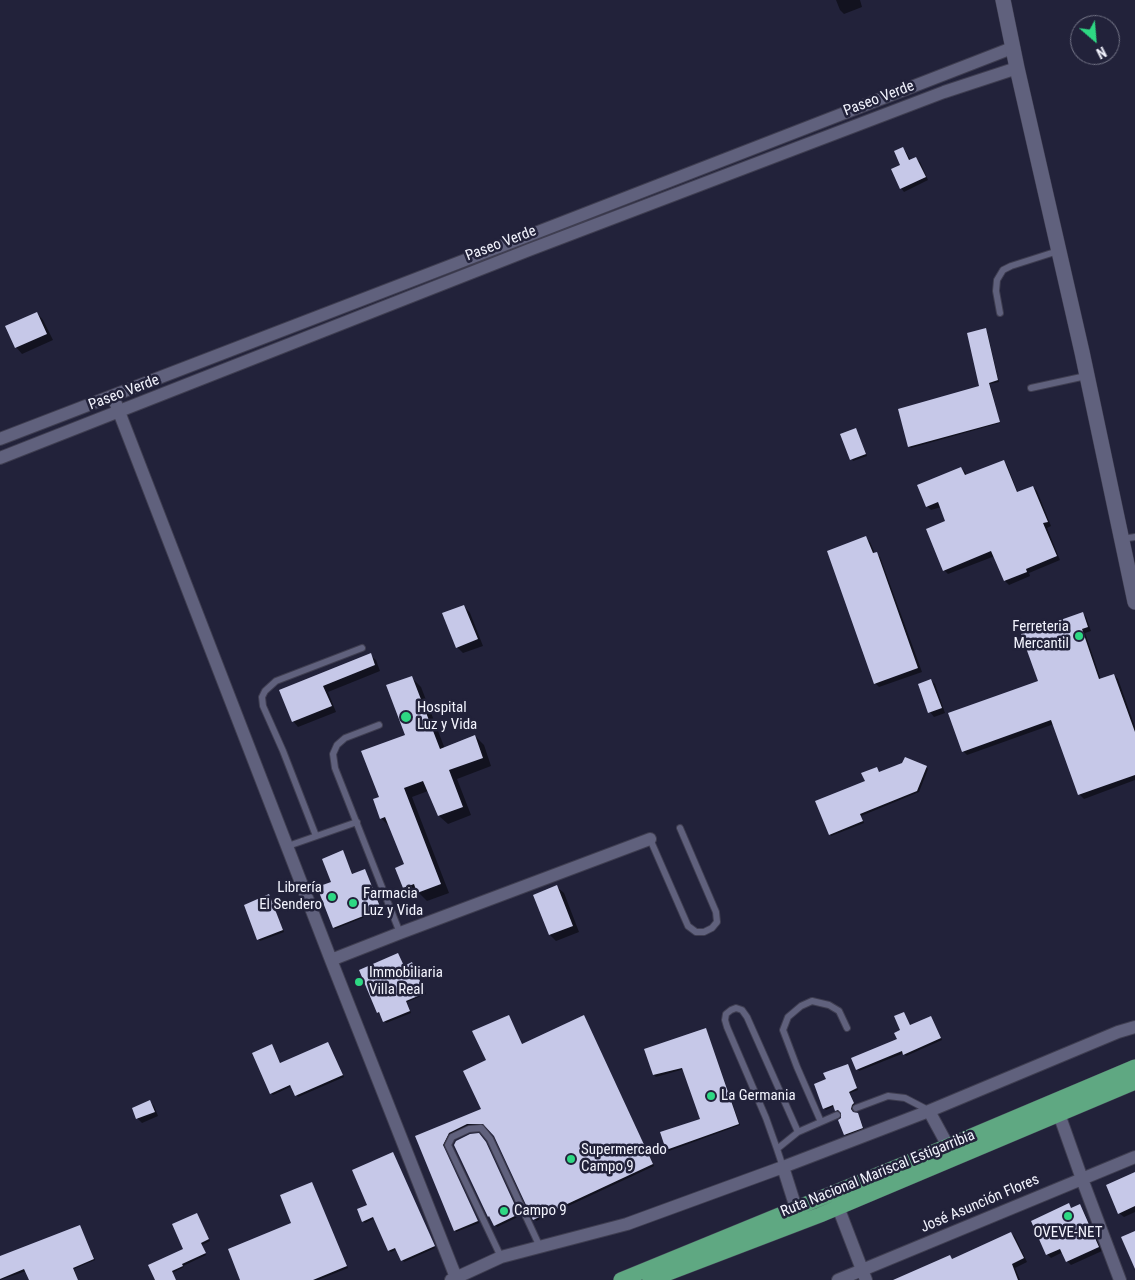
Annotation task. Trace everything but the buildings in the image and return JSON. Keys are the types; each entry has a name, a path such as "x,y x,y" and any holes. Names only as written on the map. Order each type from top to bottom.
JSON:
{"highway":[{"name":"Ruta Nacional Mariscal Estigarribia","path":"621,1280 1135,1067"},
{"name":"Ruta Nacional Mariscal Estigarribia","path":"650,1280 838,1207 1135,1082"}],"street":[{"path":"1003,0 1012,48 1087,375 1128,538 1135,602"},
{"name":"Paseo Verde","path":"0,458 119,412 527,244 1012,48"},
{"name":"Paseo Verde","path":"0,439 112,395 944,92 1017,68"},
{"path":"112,395 455,1279 501,1257 626,1224 783,1167 929,1111 1118,1032 1135,1027"},
{"path":"331,960 650,839"},
{"path":"1118,1032 1135,1020"},
{"path":"929,1111 948,1146"},
{"path":"1059,1114 1120,1280"},
{"name":"José Asunción Flores","path":"838,1280 864,1275 1135,1157"},
{"path":"783,1167 796,1208"},
{"path":"838,1207 864,1275"}],"lane":[{"path":"1000,313 996,291 997,280 1003,270 1059,250"},
{"path":"1031,388 1087,375"},
{"path":"316,836 262,706 262,697 265,691 276,681 362,648"},
{"path":"379,725 345,738 337,745 333,754 336,768 400,933"},
{"path":"288,846 357,822"},
{"path":"650,839 688,926 696,932 704,932 712,928 717,922 716,912 680,828"},
{"path":"821,1122 783,1030 788,1017 801,1006 812,1001 829,1005 839,1011 846,1028"},
{"path":"783,1167 766,1118 727,1027 726,1014 731,1010 736,1008 742,1010 747,1017 798,1132"},
{"path":"856,1108 888,1096 905,1098 929,1111"},
{"path":"777,1148 798,1132 837,1115"},
{"path":"501,1257 448,1144 452,1137 469,1129 481,1128 490,1139 540,1247"}],"place":[{"name":"Ferreteria Mercantil","path":"1079,636"},
{"name":"Hospital Luz y Vida","path":"406,717"},
{"name":"Librería El Sendero","path":"332,897"},
{"name":"Farmacia Luz y Vida","path":"353,903"},
{"name":"Immobiliaria Villa Real","path":"359,982"},
{"name":"La Germania","path":"711,1096"},
{"name":"Supermercado Campo 9","path":"571,1159"},
{"name":"Campo 9","path":"504,1211"},
{"name":"OVEVE-NET","path":"1068,1216"}]}
